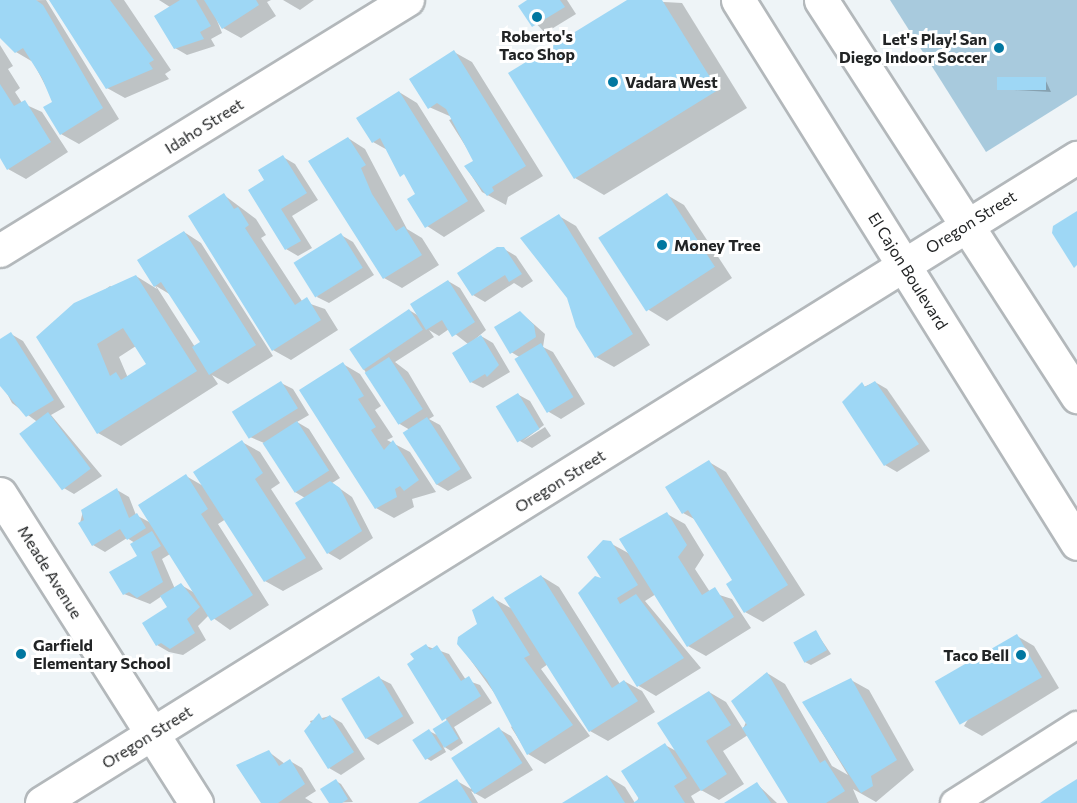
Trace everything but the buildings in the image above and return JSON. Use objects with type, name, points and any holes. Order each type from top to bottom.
[{"type":"main road","name":"El Cajon Boulevard","points":[[738,0],[904,264],[1064,507],[1077,543]]},
{"type":"main road","points":[[820,2],[969,224],[1077,396]]},
{"type":"main road","name":"Meade Avenue","points":[[0,494],[196,803]]},
{"type":"street","name":"Idaho Street","points":[[0,252],[408,0]]},
{"type":"street","name":"Oregon Street","points":[[42,803],[1077,158]]},
{"type":"street","points":[[954,803],[1077,725]]},
{"type":"shaded area","name":"Let's Play! San Diego Indoor Soccer","points":[[890,0],[1077,0],[1077,95],[986,152]]},
{"type":"place","name":"Roberto's Taco Shop","points":[[537,17]]},
{"type":"place","name":"Let's Play! San Diego Indoor Soccer","points":[[999,48]]},
{"type":"place","name":"Vadara West","points":[[613,82]]},
{"type":"place","name":"Money Tree","points":[[662,245]]},
{"type":"place","name":"Garfield Elementary School","points":[[21,654]]},
{"type":"place","name":"Taco Bell","points":[[1021,655]]}]
